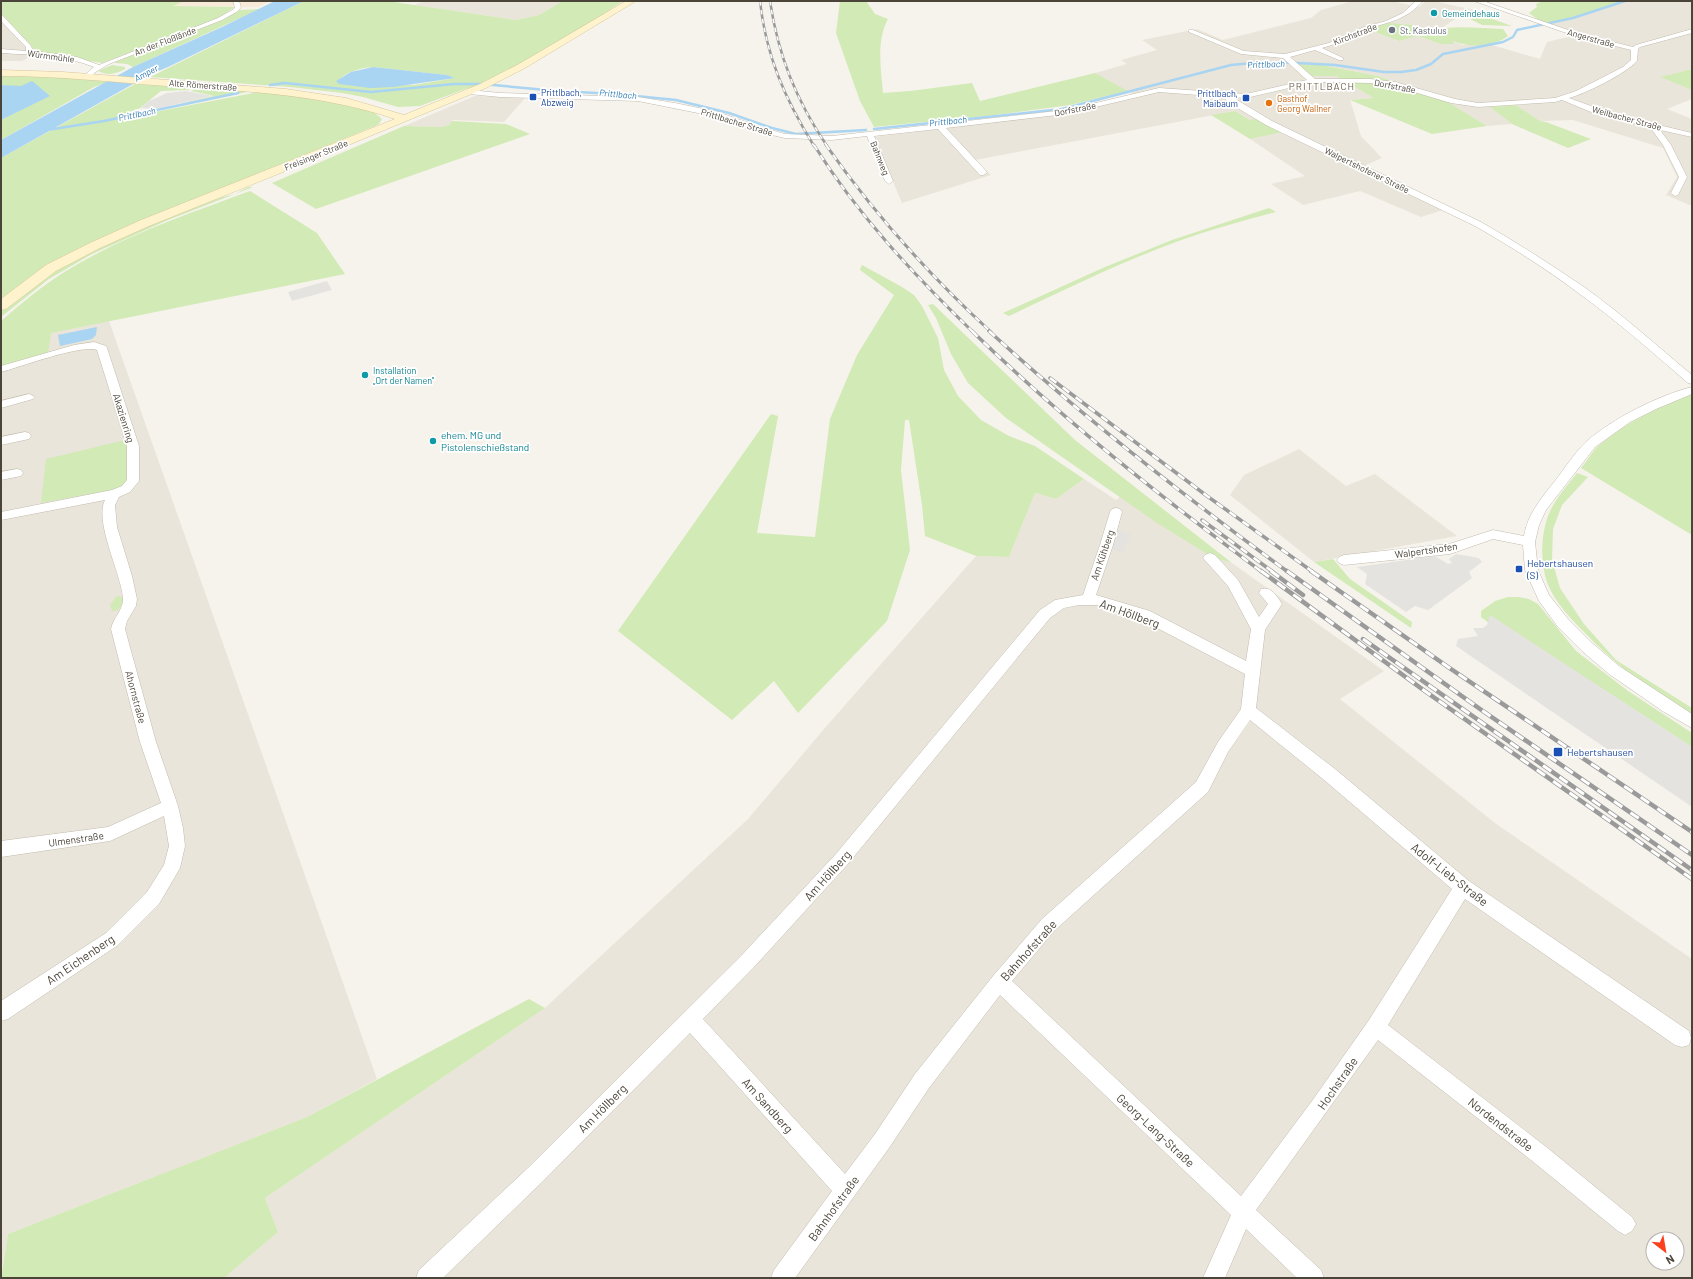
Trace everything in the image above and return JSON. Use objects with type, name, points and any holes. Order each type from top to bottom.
[{"type":"main road","name":"Freisinger Straße","points":[[1,306],[51,268],[96,245],[145,223],[470,92],[529,62],[632,1]]},
{"type":"main road","name":"Alte Römerstraße","points":[[1,73],[108,78],[258,89],[302,95],[366,107],[403,118]]},
{"type":"street","name":"An der Floßlände","points":[[88,77],[91,72],[99,67],[220,19],[236,10],[238,7],[236,1]]},
{"type":"street","name":"Kirchstraße","points":[[1192,31],[1243,54],[1290,61],[1315,48],[1331,44],[1366,28],[1388,22],[1405,14],[1420,1]]},
{"type":"street","name":"Angerstraße","points":[[1477,1],[1540,23],[1619,46],[1635,49]]},
{"type":"street","points":[[1,17],[28,47],[30,52]]},
{"type":"street","points":[[1635,49],[1644,43],[1691,32]]},
{"type":"street","points":[[1315,48],[1341,59]]},
{"type":"street","name":"Dorfstraße","points":[[861,136],[1066,112],[1159,90],[1174,90],[1227,96],[1260,94],[1314,81],[1348,80],[1388,83],[1414,88],[1454,101],[1478,105],[1563,98],[1579,93],[1628,66],[1634,61],[1635,49]]},
{"type":"street","name":"Würmmühle","points":[[1,51],[30,52],[91,63],[99,67]]},
{"type":"street","points":[[1290,61],[1314,81]]},
{"type":"street","name":"Prittlbacher Straße","points":[[470,92],[500,95],[638,99],[715,114],[785,136],[832,138],[861,136]]},
{"type":"street","name":"Walpertshofener Straße","points":[[1227,96],[1232,101],[1269,123],[1478,224],[1509,242],[1604,308],[1692,381]]},
{"type":"street","name":"Weilbacher Straße","points":[[1563,98],[1612,115],[1692,135]]},
{"type":"street","points":[[940,126],[983,173]]},
{"type":"street","points":[[1654,126],[1667,145],[1683,177],[1675,193]]},
{"type":"street","name":"Bahnweg","points":[[870,135],[889,181]]},
{"type":"street","name":"Akazienring","points":[[1,369],[78,347],[94,345],[102,348],[133,446],[133,481],[126,489],[115,494],[1,516]]},
{"type":"street","points":[[1692,390],[1652,406],[1611,429],[1591,444],[1540,511],[1532,526],[1529,542],[1530,563],[1541,593],[1563,624],[1595,654],[1623,677],[1692,722]]},
{"type":"street","points":[[1,405],[29,397]]},
{"type":"street","points":[[1,441],[25,436]]},
{"type":"street","points":[[1,476],[18,473]]},
{"type":"street","name":"Ahornstraße","points":[[115,494],[109,503],[111,526],[131,601],[128,609],[118,621],[118,629],[148,742],[170,806],[178,846],[172,868],[153,898]]},
{"type":"street","name":"Am Kühberg","points":[[1088,599],[1096,570],[1112,531],[1116,512]]},
{"type":"street","name":"Walpertshofen","points":[[1344,560],[1450,549],[1493,534],[1529,542]]},
{"type":"street","points":[[1210,558],[1233,583],[1258,629]]},
{"type":"street","name":"Bahnhofstraße","points":[[782,1278],[882,1141],[922,1081],[999,982],[1048,925],[1202,787],[1223,748],[1248,710],[1258,629],[1275,604],[1266,593]]},
{"type":"street","name":"Am Höllberg","points":[[427,1278],[536,1174],[691,1020],[748,961],[841,860],[1045,614],[1060,604],[1088,599],[1098,600],[1145,616],[1252,671]]},
{"type":"street","name":"Adolf-Lieb-Straße","points":[[1248,710],[1329,774],[1462,887],[1682,1038]]},
{"type":"street","name":"Ulmenstraße","points":[[1,849],[110,834],[170,806]]},
{"type":"street","name":"Hochstraße","points":[[1214,1278],[1243,1211],[1319,1108],[1376,1027],[1462,887]]},
{"type":"street","name":"Am Eichenberg","points":[[1,1012],[112,939],[153,898]]},
{"type":"street","name":"Georg-Lang-Straße","points":[[999,982],[1313,1278]]},
{"type":"street","name":"Am Sandberg","points":[[691,1020],[846,1191]]},
{"type":"street","name":"Nordendstraße","points":[[1376,1027],[1538,1153],[1625,1224]]},
{"type":"shaded area","points":[[184,1],[271,1],[258,7],[172,6]]},
{"type":"shaded area","points":[[425,1],[561,2],[539,15],[516,20],[414,5]]},
{"type":"shaded area","points":[[1353,1],[1391,1],[1419,7],[1426,1],[1433,1],[1474,10],[1442,28],[1431,32],[1462,45],[1492,45],[1540,59],[1547,42],[1576,35],[1545,25],[1569,20],[1626,1],[1692,1],[1692,69],[1661,77],[1692,90],[1692,99],[1667,109],[1692,119],[1692,206],[1666,195],[1677,177],[1663,148],[1573,120],[1540,121],[1516,105],[1490,107],[1512,124],[1487,126],[1448,102],[1378,76],[1322,65],[1312,76],[1336,76],[1375,98],[1350,100],[1361,136],[1382,158],[1359,168],[1443,210],[1421,217],[1360,191],[1303,205],[1271,184],[1305,176],[1250,139],[1281,132],[1250,120],[1235,111],[975,160],[991,175],[902,203],[874,137],[1064,114],[1136,96],[1095,73],[1127,64],[1121,60],[1157,50],[1142,40],[1197,29],[1223,40],[1311,18],[1321,10]],"holes":[[[1367,29],[1419,29],[1416,30],[1423,33],[1428,31],[1452,41],[1454,44],[1440,44],[1418,36],[1399,41]]]},
{"type":"shaded area","points":[[1,13],[38,53],[22,61],[1,61]]},
{"type":"shaded area","points":[[186,91],[212,96],[155,109],[141,108],[149,101],[167,93]]},
{"type":"shaded area","points":[[475,96],[526,97],[504,122],[453,120],[449,125],[441,127],[404,126]]},
{"type":"shaded area","points":[[327,281],[332,290],[292,301],[288,292]]},
{"type":"shaded area","points":[[109,321],[377,1079],[307,1117],[8,1234],[1,1274],[1,343]]},
{"type":"shaded area","points":[[1299,449],[1346,486],[1375,474],[1457,536],[1314,562],[1230,495],[1244,475]]},
{"type":"shaded area","points":[[1084,479],[1116,500],[1120,497],[1212,557],[1232,563],[1384,671],[1340,699],[1495,823],[1692,959],[1692,1278],[224,1278],[278,1232],[265,1198],[545,1008],[748,819],[824,729],[976,556],[1009,557],[1035,493],[1056,499]]},
{"type":"shaded area","points":[[1119,530],[1131,534],[1123,553],[1111,549]]},
{"type":"shaded area","points":[[1456,554],[1479,558],[1482,562],[1469,572],[1472,578],[1428,610],[1415,606],[1406,612],[1365,584],[1367,574],[1357,567],[1435,556],[1448,564],[1452,563],[1449,559]]},
{"type":"shaded area","points":[[1490,615],[1692,747],[1692,807],[1456,646],[1458,639],[1478,636],[1473,628],[1483,628],[1487,625]]},
{"type":"green space","points":[[1,1],[184,1],[173,6],[235,7],[217,19],[194,29],[102,63],[38,53],[1,13]]},
{"type":"green space","points":[[304,1],[387,1],[516,20],[539,15],[561,2],[560,1],[623,1],[560,42],[491,79],[474,87],[420,106],[398,107],[363,97],[342,93],[290,87],[150,77]],"holes":[[[373,67],[447,75],[455,78],[414,85],[337,82],[353,71]]]},
{"type":"green space","points":[[840,1],[866,1],[875,14],[888,19],[882,36],[880,55],[883,93],[972,83],[980,101],[1095,73],[1128,91],[1070,105],[987,116],[874,127],[860,101],[836,33]]},
{"type":"green space","points":[[1543,1],[1626,1],[1569,20],[1545,25],[1529,13],[1537,7],[1536,4]]},
{"type":"green space","points":[[260,9],[133,67],[127,64],[115,63],[223,20],[239,10]]},
{"type":"green space","points":[[1470,16],[1484,16],[1512,26],[1482,25],[1468,18]]},
{"type":"green space","points":[[1389,23],[1412,25],[1420,29],[1417,30],[1424,32],[1459,27],[1503,29],[1508,36],[1496,42],[1481,45],[1466,45],[1453,41],[1454,44],[1440,44],[1418,36],[1399,41],[1367,29]]},
{"type":"green space","points":[[1297,64],[1322,65],[1378,76],[1448,102],[1487,126],[1432,134],[1350,100],[1374,98],[1336,76],[1312,76]]},
{"type":"green space","points":[[112,65],[125,67],[125,69],[112,74],[105,74],[98,71]]},
{"type":"green space","points":[[1692,69],[1692,90],[1660,77]]},
{"type":"green space","points":[[1,75],[67,77],[109,82],[94,87],[1,140],[1,120],[49,96],[21,87],[1,85]]},
{"type":"green space","points":[[135,84],[193,87],[188,90],[161,91],[129,117],[258,92],[347,105],[372,111],[382,119],[379,124],[375,126],[126,228],[1,301],[1,158]]},
{"type":"green space","points":[[197,88],[252,91],[169,108],[214,96],[191,91]]},
{"type":"green space","points":[[1516,105],[1540,121],[1591,139],[1568,148],[1512,124],[1490,107]]},
{"type":"green space","points":[[1235,111],[1250,120],[1256,119],[1282,132],[1250,139],[1211,115]]},
{"type":"green space","points":[[452,121],[506,124],[530,134],[316,209],[272,183],[404,126],[441,127],[449,125]]},
{"type":"green space","points":[[248,187],[253,187],[235,194]]},
{"type":"green space","points":[[250,191],[317,233],[345,274],[51,333],[48,354],[1,367],[1,321],[49,282],[88,258],[133,236]]},
{"type":"green space","points":[[235,194],[168,220],[92,254],[49,279],[1,317],[1,310],[40,280],[96,248],[210,200]]},
{"type":"green space","points":[[1269,208],[1276,212],[1238,222],[1176,242],[1113,268],[1009,316],[1003,313],[1105,267],[1172,240]]},
{"type":"green space","points":[[862,265],[914,295],[922,306],[938,338],[944,370],[958,396],[981,420],[1009,436],[1035,446],[1084,479],[1056,499],[1035,493],[1009,557],[976,556],[925,536],[922,505],[909,420],[905,420],[901,470],[910,550],[887,621],[798,713],[774,681],[732,720],[618,631],[771,414],[778,416],[757,533],[815,537],[830,419],[857,355],[894,295],[860,270]]},
{"type":"green space","points":[[933,304],[1075,440],[1232,563],[1212,557],[1157,523],[1006,418],[968,383],[951,354],[936,318],[928,305]]},
{"type":"green space","points":[[1692,394],[1692,535],[1581,468],[1598,446],[1619,430],[1667,404]]},
{"type":"green space","points":[[125,440],[127,449],[127,481],[124,485],[116,489],[41,503],[46,459]]},
{"type":"green space","points":[[1577,473],[1588,477],[1562,505],[1553,529],[1552,560],[1560,588],[1584,624],[1616,660],[1692,708],[1692,717],[1650,689],[1599,647],[1569,617],[1550,590],[1542,557],[1546,523],[1554,504]]},
{"type":"green space","points":[[1333,559],[1350,579],[1412,622],[1411,628],[1314,562]]},
{"type":"green space","points":[[118,596],[124,599],[119,609],[112,611],[110,605]]},
{"type":"green space","points":[[1508,597],[1529,599],[1538,604],[1576,651],[1628,691],[1692,733],[1692,747],[1490,616],[1489,623],[1481,617],[1481,611],[1495,601]]},
{"type":"green space","points":[[529,999],[545,1008],[265,1198],[278,1232],[224,1278],[1,1278],[8,1234],[307,1117]]},
{"type":"water","name":"Amper","points":[[275,1],[304,1],[149,75],[1,158],[1,140],[133,67],[222,27]]},
{"type":"water","points":[[373,67],[447,75],[455,78],[393,87],[370,88],[339,84],[336,81],[351,72]]},
{"type":"water","points":[[32,81],[50,96],[1,120],[1,85],[21,86]]},
{"type":"water","points":[[97,327],[96,335],[92,339],[60,346],[58,335]]},
{"type":"waterway","name":"Prittlbach","points":[[874,129],[1062,109],[1231,65],[1264,62],[1335,65],[1384,72],[1416,70],[1431,64],[1443,54],[1503,42],[1513,37],[1517,30],[1573,18],[1625,1]]},
{"type":"waterway","name":"Prittlbach","points":[[270,85],[285,83],[371,92],[454,84],[482,84],[557,91],[616,94],[676,100],[729,113],[772,128],[796,134],[866,130]]},
{"type":"waterway","name":"Prittlbach","points":[[47,130],[104,121],[238,93]]},
{"type":"railway","points":[[760,1],[767,40],[778,76],[794,111],[814,146]]},
{"type":"railway","points":[[770,1],[773,21],[783,58],[797,94],[827,146]]},
{"type":"railway","points":[[814,145],[849,195],[888,243],[908,266],[972,331]]},
{"type":"railway","points":[[826,145],[863,195],[903,243],[946,289],[991,332]]},
{"type":"railway","points":[[972,331],[1006,364],[1113,456],[1262,572]]},
{"type":"railway","points":[[989,331],[1025,364],[1098,426],[1211,515],[1288,572]]},
{"type":"railway","points":[[1050,378],[1207,496],[1313,572]]},
{"type":"railway","points":[[1202,520],[1273,572]]},
{"type":"railway","points":[[1261,571],[1422,689],[1692,879]]},
{"type":"railway","points":[[1271,571],[1303,595]]},
{"type":"railway","points":[[1287,571],[1480,709],[1692,855]]},
{"type":"railway","points":[[1311,571],[1448,667],[1692,832]]},
{"type":"railway","points":[[1363,639],[1692,870]]},
{"type":"place","name":"Gemeindehaus","points":[[1434,13]]},
{"type":"place","name":"St. Kastulus","points":[[1392,30]]},
{"type":"place","name":"Prittlbach, Abzweig","points":[[533,97]]},
{"type":"place","name":"Prittlbach, Maibaum","points":[[1246,98]]},
{"type":"place","name":"Gasthof Georg Wallner","points":[[1269,103]]},
{"type":"place","name":"Installation „Ort der Namen''","points":[[365,375]]},
{"type":"place","name":"ehem. MG und Pistolenschießstand","points":[[433,441]]},
{"type":"place","name":"Hebertshausen (S)","points":[[1519,569]]},
{"type":"place","name":"Hebertshausen","points":[[1558,752]]},
{"type":"district","name":"PRITTLBACH","points":[[1322,86]]}]
